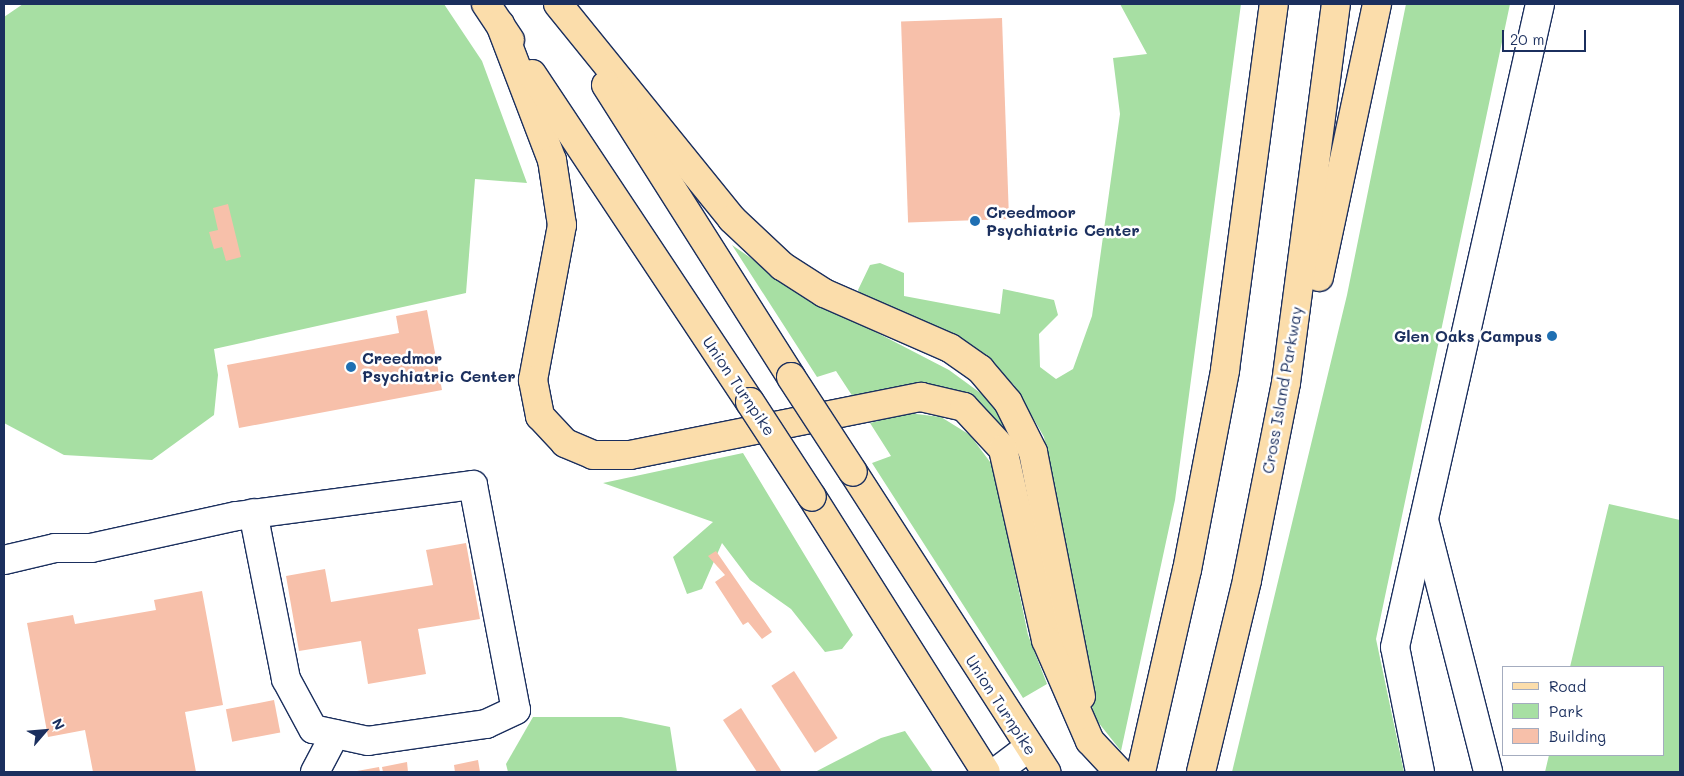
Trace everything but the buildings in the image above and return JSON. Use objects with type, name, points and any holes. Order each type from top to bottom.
[{"type":"main road","name":"Union Turnpike","points":[[556,4],[791,377],[1028,748],[1046,772]]},
{"type":"main road","points":[[556,4],[732,219],[782,266],[824,293],[950,348],[980,369],[1008,402],[1033,452],[1105,757]]},
{"type":"main road","points":[[1141,772],[1187,570],[1225,370],[1274,4]]},
{"type":"main road","name":"Cross Island Parkway","points":[[1201,772],[1247,580],[1286,383],[1336,4]]},
{"type":"main road","points":[[1247,580],[1305,344],[1376,4]]},
{"type":"main road","points":[[1351,122],[1383,4]]},
{"type":"main road","name":"Union Turnpike","points":[[493,14],[812,497],[986,772]]},
{"type":"main road","points":[[493,14],[552,160],[562,225],[533,380],[540,416],[565,443],[593,455],[630,455],[921,397],[964,407],[1003,449],[1046,640],[1105,757]]},
{"type":"street","points":[[1420,772],[1395,647],[1422,514],[1540,4]]},
{"type":"street","points":[[4,560],[55,548],[91,548],[253,513],[473,485],[516,710],[486,724],[368,741],[313,730],[286,679],[253,513]]},
{"type":"street","points":[[1422,514],[1488,772]]},
{"type":"street","points":[[315,772],[335,734]]},
{"type":"street","points":[[996,772],[1028,748]]},
{"type":"green space","points":[[23,4],[444,4],[482,61],[527,183],[475,179],[466,293],[214,349],[218,375],[214,415],[152,460],[64,455],[4,423],[4,17]]},
{"type":"green space","points":[[1120,4],[1241,4],[1175,500],[1121,751],[1094,717],[1044,437],[1014,385],[961,342],[862,299],[858,290],[870,265],[880,263],[904,273],[904,296],[1000,314],[1003,289],[1054,300],[1058,315],[1039,334],[1040,367],[1056,379],[1073,369],[1092,316],[1120,114],[1113,58],[1147,54]]},
{"type":"green space","points":[[1406,4],[1510,4],[1376,639],[1404,772],[1232,772],[1347,295]]},
{"type":"green space","points":[[732,245],[806,296],[949,370],[990,400],[1008,429],[1003,433],[994,421],[853,397],[836,371],[817,377]]},
{"type":"green space","points":[[908,413],[941,417],[970,435],[993,466],[1028,635],[1047,684],[1023,698],[872,463],[891,456],[870,423]]},
{"type":"green space","points":[[743,453],[853,635],[842,649],[825,652],[791,609],[750,580],[722,543],[702,589],[687,594],[673,557],[713,522],[603,483]]},
{"type":"green space","points":[[1609,504],[1680,520],[1680,772],[1545,772],[1549,756],[1664,756],[1664,666],[1570,666]]},
{"type":"green space","points":[[533,717],[621,717],[670,727],[677,772],[508,772],[506,764]]},
{"type":"green space","points":[[905,731],[933,772],[815,772],[881,738]]},
{"type":"place","name":"Creedmoor Psychiatric Center","points":[[975,221]]},
{"type":"place","name":"Glen Oaks Campus","points":[[1552,336]]},
{"type":"place","name":"Creedmor Psychiatric Center","points":[[351,367]]}]
